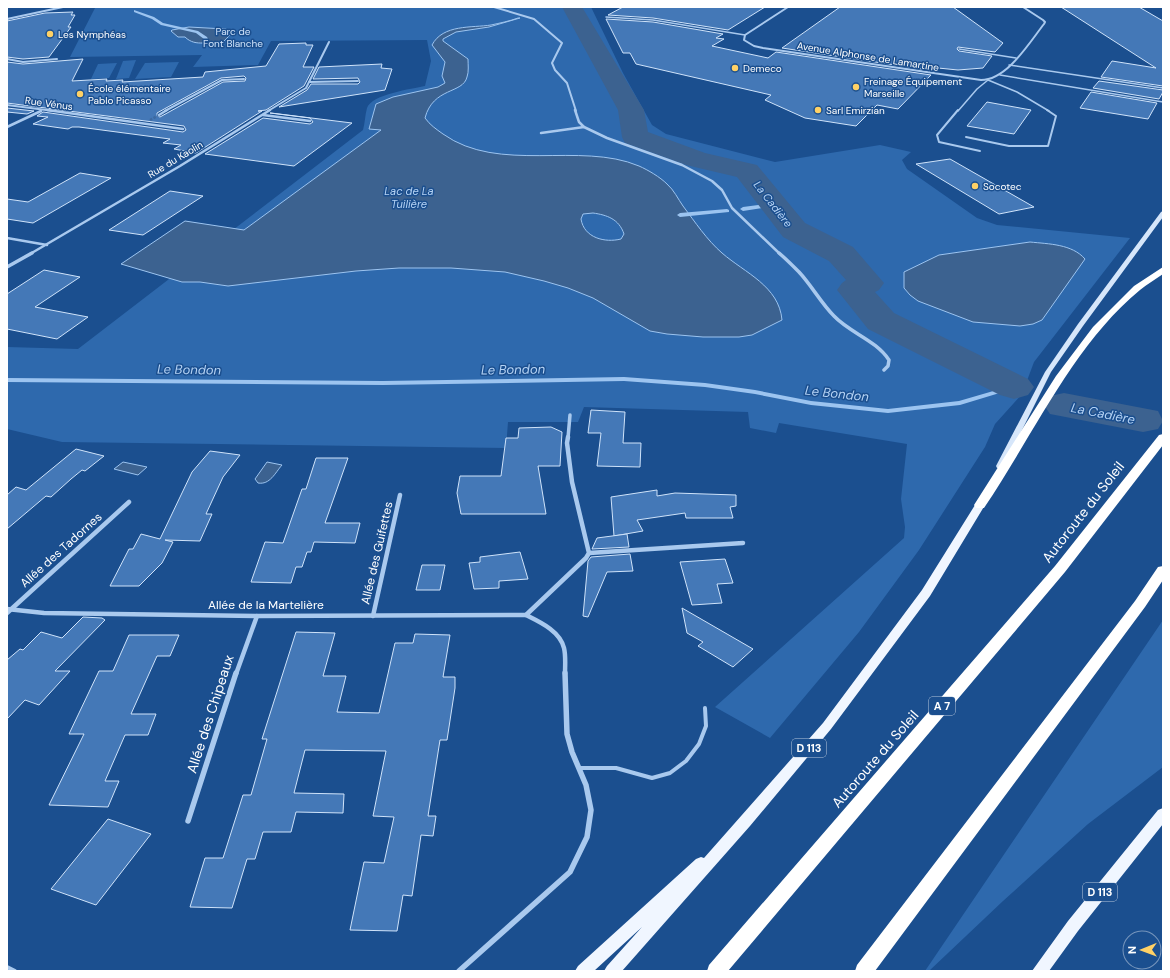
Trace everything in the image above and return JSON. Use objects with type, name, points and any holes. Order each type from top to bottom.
[{"type":"highway","points":[[980,505],[1035,407],[1049,395],[1096,330],[1112,312],[1138,288],[1163,270]]},
{"type":"highway","name":"Autoroute du Soleil","points":[[716,971],[1060,569],[1163,437]]},
{"type":"highway","points":[[864,971],[1136,610],[1163,570]]},
{"type":"main road","points":[[1035,407],[1038,392],[1048,372],[1080,325],[1163,213]]},
{"type":"main road","name":"D 113","points":[[612,971],[745,822],[827,726],[916,606],[980,505]]},
{"type":"main road","name":"D 113","points":[[1040,971],[1073,926],[1163,814]]},
{"type":"main road","points":[[583,971],[745,822]]},
{"type":"street","points":[[7,19],[63,7]]},
{"type":"street","points":[[494,7],[534,19],[562,43],[552,63],[554,70],[567,83],[579,122],[584,127],[607,138],[682,165],[712,181],[722,190],[732,208],[799,272],[834,316],[851,331],[874,345],[885,354],[889,360],[888,366],[884,370]]},
{"type":"street","points":[[745,35],[788,7]]},
{"type":"street","name":"Avenue Alphonse de Lamartine","points":[[745,35],[744,40],[748,43],[763,48],[967,79],[988,80],[1000,75],[1045,22],[1023,7]]},
{"type":"street","name":"Rue du Kaolin","points":[[7,267],[47,245],[306,88],[329,42]]},
{"type":"street","points":[[7,59],[23,62],[57,60]]},
{"type":"street","points":[[159,115],[222,80],[244,79]]},
{"type":"street","points":[[309,82],[358,82]]},
{"type":"street","name":"Rue Vénus","points":[[7,105],[183,129]]},
{"type":"street","points":[[7,127],[41,110]]},
{"type":"street","points":[[262,115],[310,121]]},
{"type":"street","points":[[144,124],[150,120]]},
{"type":"street","points":[[541,133],[584,127]]},
{"type":"street","points":[[7,238],[47,245]]},
{"type":"street","points":[[459,971],[570,872],[588,837],[591,810],[586,785],[572,752],[568,734],[564,648],[558,636],[546,624],[526,615],[586,558],[589,553],[572,482],[567,444],[570,415]]},
{"type":"street","name":"Allée des Guifettes","points":[[373,616],[400,495]]},
{"type":"street","name":"Allée des Tadornes","points":[[8,610],[129,502]]},
{"type":"street","points":[[589,553],[743,543]]},
{"type":"street","name":"Allée de la Martelière","points":[[8,610],[44,613],[257,616],[526,615]]},
{"type":"street","name":"Allée des Chipeaux","points":[[188,821],[228,696],[257,616]]},
{"type":"lane","points":[[606,16],[625,19],[653,20],[745,35]]},
{"type":"lane","points":[[959,49],[1016,58]]},
{"type":"lane","points":[[1009,65],[1163,88]]},
{"type":"lane","points":[[1000,75],[1163,102]]},
{"type":"lane","points":[[966,137],[1009,146],[1048,146],[1056,116],[1016,92],[988,80],[977,89],[937,135],[939,142],[980,151]]},
{"type":"lane","points":[[580,768],[592,766],[612,767],[628,770],[651,778],[664,776],[676,770],[690,756],[700,741],[706,726],[705,708]]},
{"type":"lane","points":[[7,967],[15,971]]},
{"type":"green space","name":"Parc de Font Blanche","points":[[85,7],[591,7],[623,73],[652,125],[666,134],[775,162],[880,145],[911,152],[902,160],[907,169],[977,218],[997,225],[1130,238],[1034,362],[1022,394],[995,424],[985,447],[919,550],[859,632],[770,738],[715,707],[904,538],[905,527],[901,499],[907,444],[779,423],[776,433],[750,428],[748,412],[584,407],[578,422],[508,422],[506,448],[62,442],[7,429],[7,347],[78,349],[363,130],[367,108],[370,103],[376,99],[393,93],[425,86],[431,61],[427,40],[271,41],[258,65],[193,67],[202,55],[70,57],[95,8]]},
{"type":"green space","points":[[136,60],[129,78],[116,79],[123,61]]},
{"type":"green space","points":[[179,62],[171,77],[135,79],[145,63]]},
{"type":"green space","points":[[117,63],[109,78],[91,79],[98,64]]},
{"type":"green space","points":[[1163,620],[1163,767],[1088,824],[929,971],[925,971]]},
{"type":"water","name":"Lac de La Tuilière","points":[[520,18],[489,27],[456,32],[443,39],[443,41],[468,59],[468,75],[460,86],[434,101],[425,118],[433,127],[443,134],[465,146],[489,152],[514,155],[591,156],[616,159],[639,166],[650,172],[669,186],[706,237],[722,253],[760,281],[768,289],[780,308],[782,320],[752,335],[739,337],[703,337],[667,334],[650,331],[593,298],[568,288],[505,272],[451,268],[399,268],[356,271],[228,286],[200,282],[182,282],[121,264],[185,221],[244,230],[381,130],[369,129],[376,104],[393,97],[438,87],[445,83],[442,76],[445,62],[432,45],[443,33],[458,28],[491,25]],"holes":[[[583,214],[598,214],[616,221],[624,234],[621,239],[608,240],[596,238],[586,231],[581,219]]]},
{"type":"water","points":[[189,27],[225,29],[230,31],[229,33],[231,34],[222,43],[198,43],[185,37],[178,37],[171,31]]},
{"type":"water","points":[[1030,242],[1052,244],[1074,250],[1085,259],[1042,320],[1033,324],[1020,326],[973,322],[918,301],[904,288],[904,272],[939,255]]},
{"type":"water","points":[[123,462],[147,467],[138,475],[114,469]]},
{"type":"water","points":[[267,462],[282,465],[269,480],[258,483],[255,479]]},
{"type":"building","points":[[623,7],[765,7],[728,30],[653,18],[608,15]]},
{"type":"building","points":[[840,7],[953,7],[1003,43],[995,52],[958,47],[957,49],[959,51],[992,56],[983,68],[958,70],[938,68],[935,71],[782,48]]},
{"type":"building","points":[[1061,7],[1139,7],[1163,21],[1163,86],[1101,77],[1112,61],[1156,68]]},
{"type":"building","points":[[73,12],[71,15],[75,15],[68,27],[71,27],[49,57],[23,59],[7,57],[7,21],[45,13]]},
{"type":"building","points":[[606,19],[653,22],[723,34],[716,38],[724,39],[712,46],[768,58],[776,52],[931,75],[898,109],[877,105],[872,110],[862,109],[869,113],[856,126],[805,118],[765,100],[771,95],[636,64],[630,53],[623,53]]},
{"type":"building","points":[[306,43],[306,45],[313,45],[303,67],[314,67],[304,86],[266,110],[258,111],[262,111],[196,153],[174,149],[181,145],[163,143],[170,139],[79,127],[72,127],[68,129],[33,124],[48,117],[37,116],[43,112],[183,132],[186,130],[184,126],[7,103],[7,62],[23,64],[83,59],[72,81],[107,79],[106,81],[123,80],[122,82],[203,77],[205,72],[266,66],[279,44]],"holes":[[[244,76],[246,78],[245,81],[223,82],[160,117],[157,116],[157,113],[221,78]]]},
{"type":"building","points":[[382,64],[381,68],[392,69],[385,90],[279,107],[307,90],[311,84],[358,84],[360,82],[358,78],[313,79],[319,67]]},
{"type":"building","points":[[1099,81],[1163,90],[1163,92],[1159,99],[1093,88]]},
{"type":"building","points":[[1091,92],[1157,103],[1148,119],[1080,108]]},
{"type":"building","points":[[987,102],[1031,110],[1014,134],[967,126]]},
{"type":"building","points":[[7,108],[34,111],[27,114],[7,112]]},
{"type":"building","points":[[270,113],[352,123],[294,166],[205,154],[263,118],[310,124],[313,122],[310,118]]},
{"type":"building","name":"Socotec","points":[[950,159],[1034,207],[999,214],[916,164]]},
{"type":"building","points":[[80,173],[111,178],[33,223],[7,219],[7,199],[28,202]]},
{"type":"building","points":[[170,191],[203,196],[143,235],[109,230]]},
{"type":"building","points":[[44,270],[80,277],[35,307],[88,317],[57,339],[7,329],[7,294]]},
{"type":"building","points":[[591,410],[625,412],[623,443],[641,443],[640,467],[597,466],[601,433],[588,433]]},
{"type":"building","points":[[551,427],[562,432],[560,466],[538,466],[546,514],[461,514],[457,493],[460,476],[501,476],[506,438],[518,438],[519,428]]},
{"type":"building","points":[[76,449],[104,456],[85,471],[82,470],[51,497],[46,496],[7,529],[7,495],[16,487],[26,490]]},
{"type":"building","points":[[210,451],[240,455],[223,477],[206,514],[212,514],[200,541],[165,540],[173,542],[162,563],[139,586],[110,586],[129,549],[133,549],[141,534],[160,539],[192,472]]},
{"type":"building","points":[[316,458],[348,458],[325,523],[360,523],[355,543],[314,542],[311,552],[307,552],[302,567],[296,567],[291,583],[251,582],[265,542],[283,543],[302,489],[306,489]]},
{"type":"building","points":[[657,490],[657,496],[675,493],[736,495],[736,506],[730,507],[733,518],[686,518],[685,513],[637,520],[643,531],[614,536],[611,497]]},
{"type":"building","points":[[627,534],[629,547],[592,549],[597,538]]},
{"type":"building","points":[[520,552],[528,579],[499,581],[499,588],[474,589],[469,563],[480,562],[480,557]]},
{"type":"building","points":[[630,554],[633,571],[607,572],[588,617],[583,616],[588,561],[591,557]]},
{"type":"building","points":[[725,559],[733,583],[717,584],[722,603],[692,605],[680,562]]},
{"type":"building","points":[[422,565],[445,565],[440,590],[416,590]]},
{"type":"building","points":[[682,608],[753,649],[733,667],[698,646],[703,642],[687,633]]},
{"type":"building","points":[[83,617],[102,618],[105,620],[55,671],[70,671],[39,705],[25,700],[7,719],[7,660],[20,649],[23,650],[41,632],[62,638]]},
{"type":"building","points":[[296,632],[335,633],[323,676],[346,676],[337,712],[379,713],[395,643],[413,643],[415,634],[450,635],[443,677],[455,677],[455,688],[447,740],[440,740],[428,816],[436,816],[433,836],[421,835],[412,896],[403,895],[397,931],[350,930],[364,862],[384,863],[394,817],[373,816],[386,751],[305,750],[294,793],[344,794],[343,813],[296,812],[291,832],[263,832],[255,859],[247,859],[232,908],[190,907],[205,858],[223,858],[243,795],[251,795],[267,739],[262,739]]},
{"type":"building","points":[[129,635],[179,635],[170,656],[157,656],[131,714],[156,714],[148,735],[125,735],[105,781],[119,781],[108,807],[49,805],[84,734],[69,734],[99,671],[113,671]]},
{"type":"building","points":[[108,819],[151,834],[96,905],[51,889]]},
{"type":"waterway","name":"La Cadière","points":[[572,7],[631,110],[635,137],[696,159],[747,171],[794,230],[841,254],[867,283],[854,290],[881,321],[1014,387]]},
{"type":"waterway","points":[[135,11],[153,18],[162,24],[197,32],[206,38],[208,43]]},
{"type":"waterway","points":[[743,209],[774,205]]},
{"type":"waterway","points":[[680,215],[727,211]]},
{"type":"waterway","name":"Le Bondon","points":[[7,380],[383,383],[624,379],[705,385],[755,392],[811,403],[888,411],[960,403],[1014,387]]},
{"type":"waterway","name":"La Cadière","points":[[1064,405],[1143,420]]},
{"type":"tunnel","points":[[150,120],[159,115]]},
{"type":"place","name":"Les Nymphéas","points":[[50,34]]},
{"type":"place","name":"Demeco","points":[[735,68]]},
{"type":"place","name":"Freinage Équipement Marseille","points":[[856,87]]},
{"type":"place","name":"École élémentaire Pablo Picasso","points":[[80,94]]},
{"type":"place","name":"Sarl Emirzian","points":[[818,110]]},
{"type":"place","name":"Socotec","points":[[975,186]]}]
